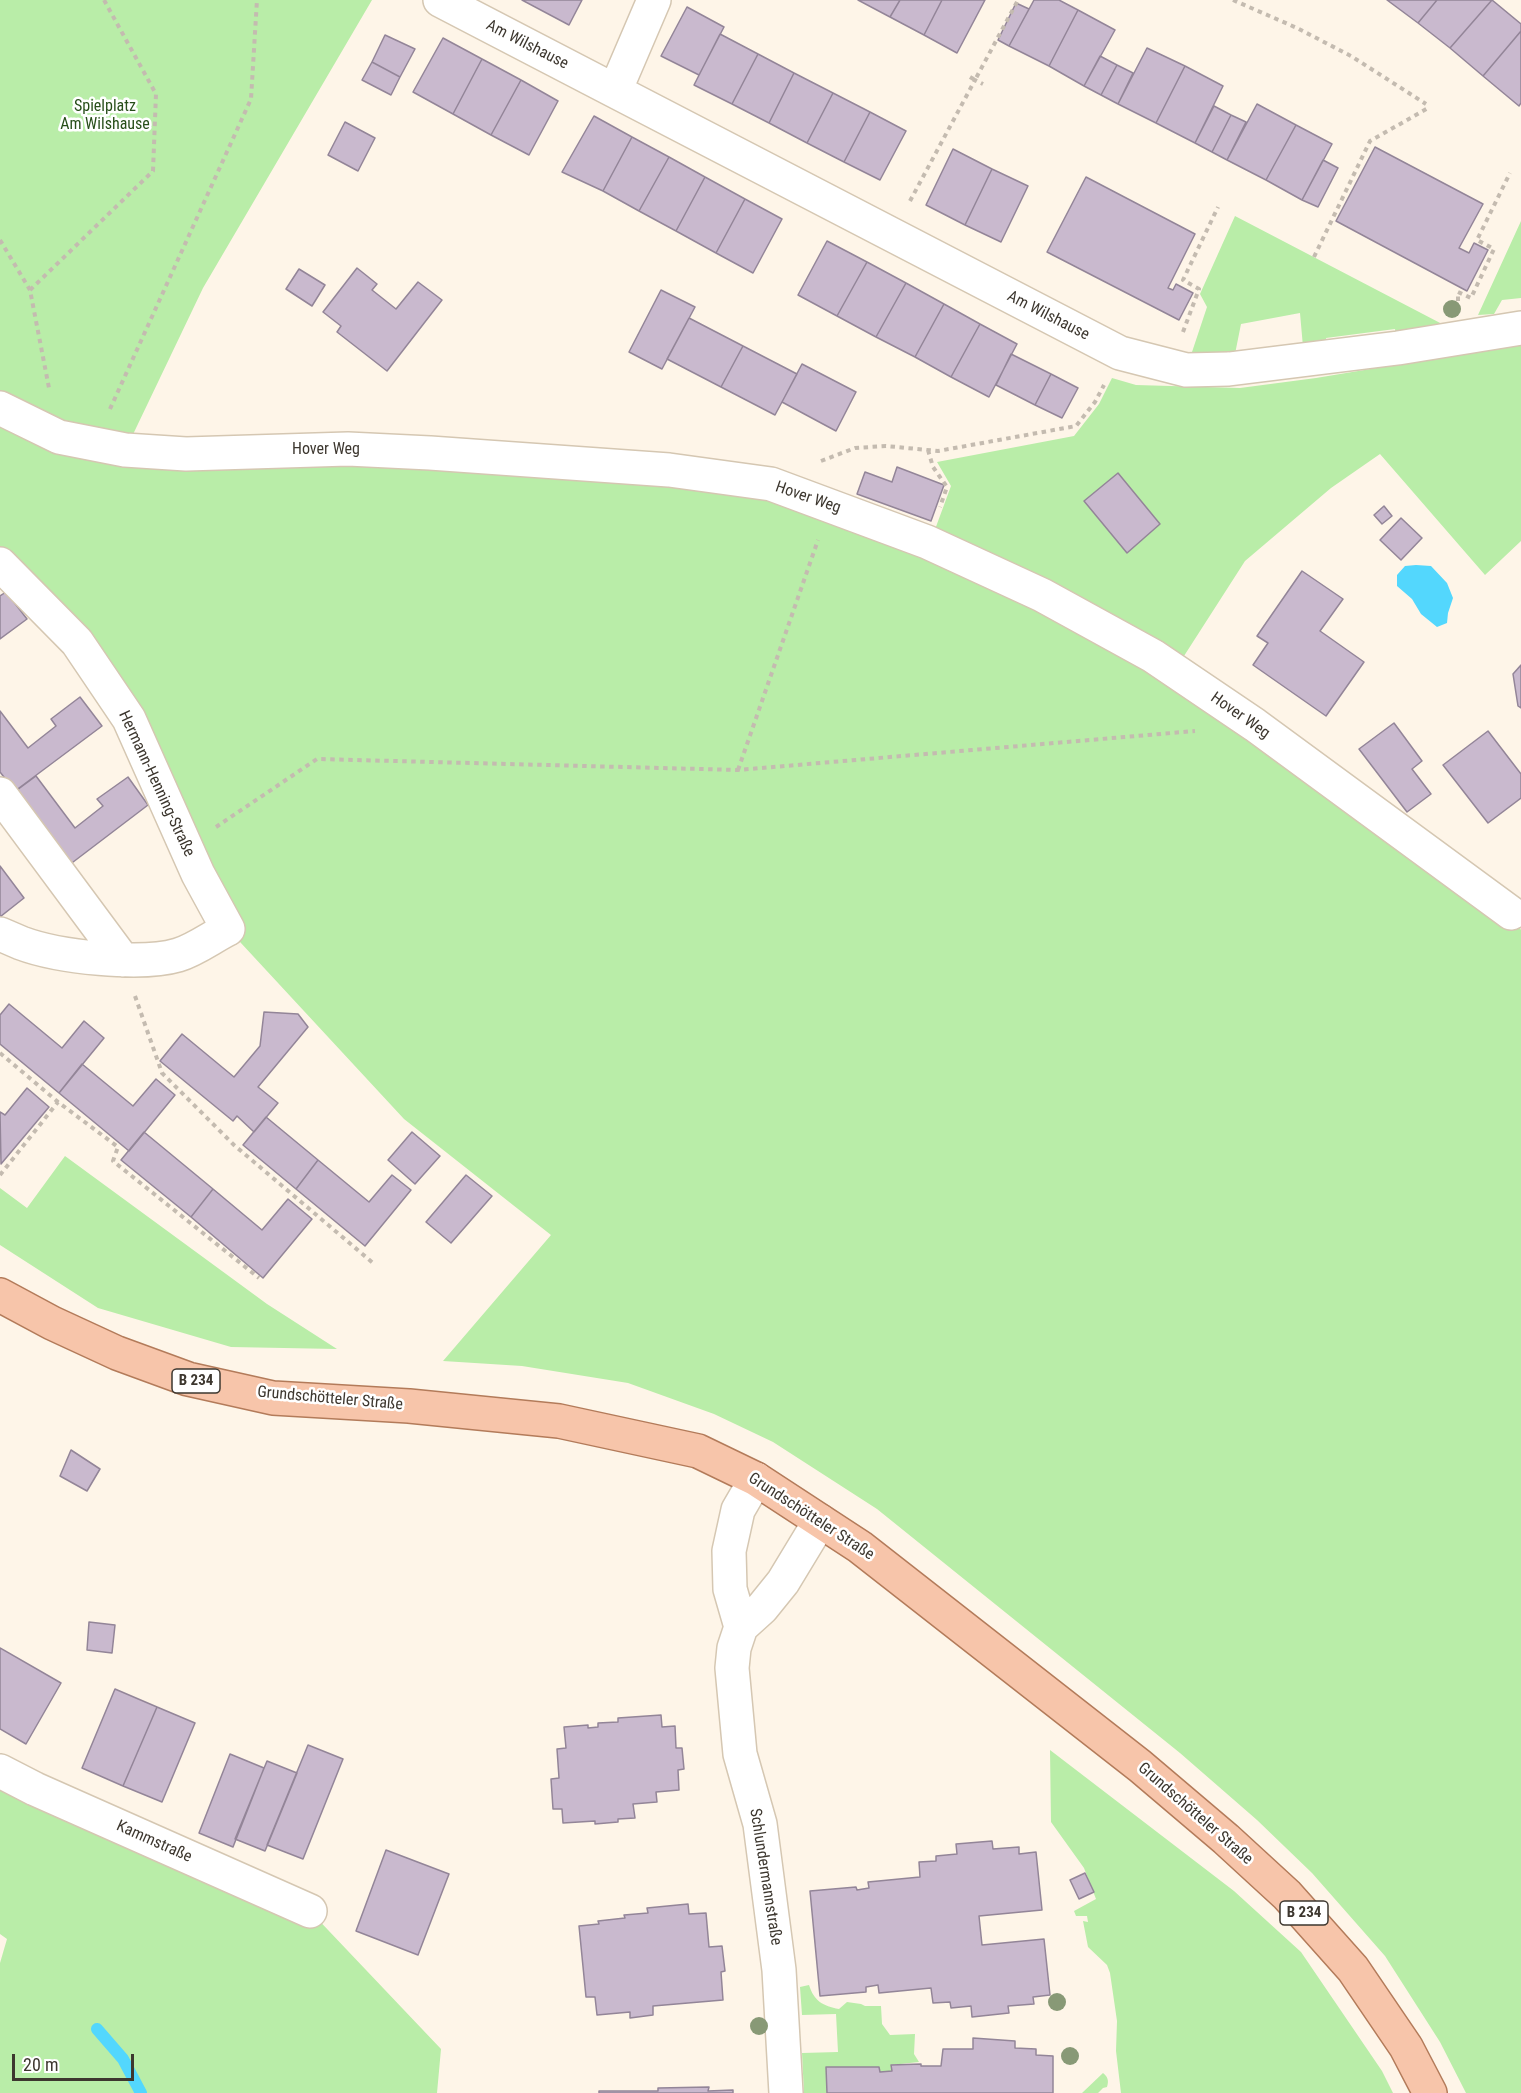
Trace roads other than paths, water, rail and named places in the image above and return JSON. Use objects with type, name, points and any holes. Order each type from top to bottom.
[{"type":"main road","name":"Grundschötteler Straße","points":[[0,1295],[52,1323],[117,1353],[188,1379],[273,1398],[409,1406],[559,1421],[698,1451],[756,1479],[860,1547],[1140,1766],[1226,1839],[1287,1895],[1353,1969],[1406,2047],[1430,2093]]},
{"type":"street","name":"Am Wilshause","points":[[440,0],[1120,353],[1186,370],[1229,369],[1398,348],[1521,328]]},
{"type":"street","points":[[615,91],[654,0]]},
{"type":"street","name":"Hover Weg","points":[[13,414],[59,437],[125,450],[186,454],[348,449],[430,453],[669,470],[771,484],[911,534],[1042,595],[1153,656],[1255,725],[1511,913]]},
{"type":"street","name":"Hermann-Henning-Straße","points":[[0,564],[77,642],[129,719],[186,847],[228,929],[179,955],[148,960],[123,960],[68,954],[22,943],[0,934]]},
{"type":"street","points":[[0,794],[123,960]]},
{"type":"street","points":[[756,1479],[738,1510],[729,1551],[730,1588],[741,1628],[762,1608],[783,1582],[820,1521]]},
{"type":"street","name":"Schlundermannstraße","points":[[741,1628],[734,1648],[732,1668],[740,1754],[760,1824],[779,1970],[786,2093]]},
{"type":"street","name":"Kammstraße","points":[[0,1771],[35,1789],[310,1911]]},
{"type":"water","points":[[1405,566],[1431,566],[1447,583],[1453,598],[1447,623],[1437,627],[1421,614],[1412,599],[1397,586],[1397,575]]},
{"type":"waterway","points":[[97,2029],[123,2059],[141,2093]]},
{"type":"park label","name":"Spielplatz Am Wilshause","points":[[105,116]]}]
